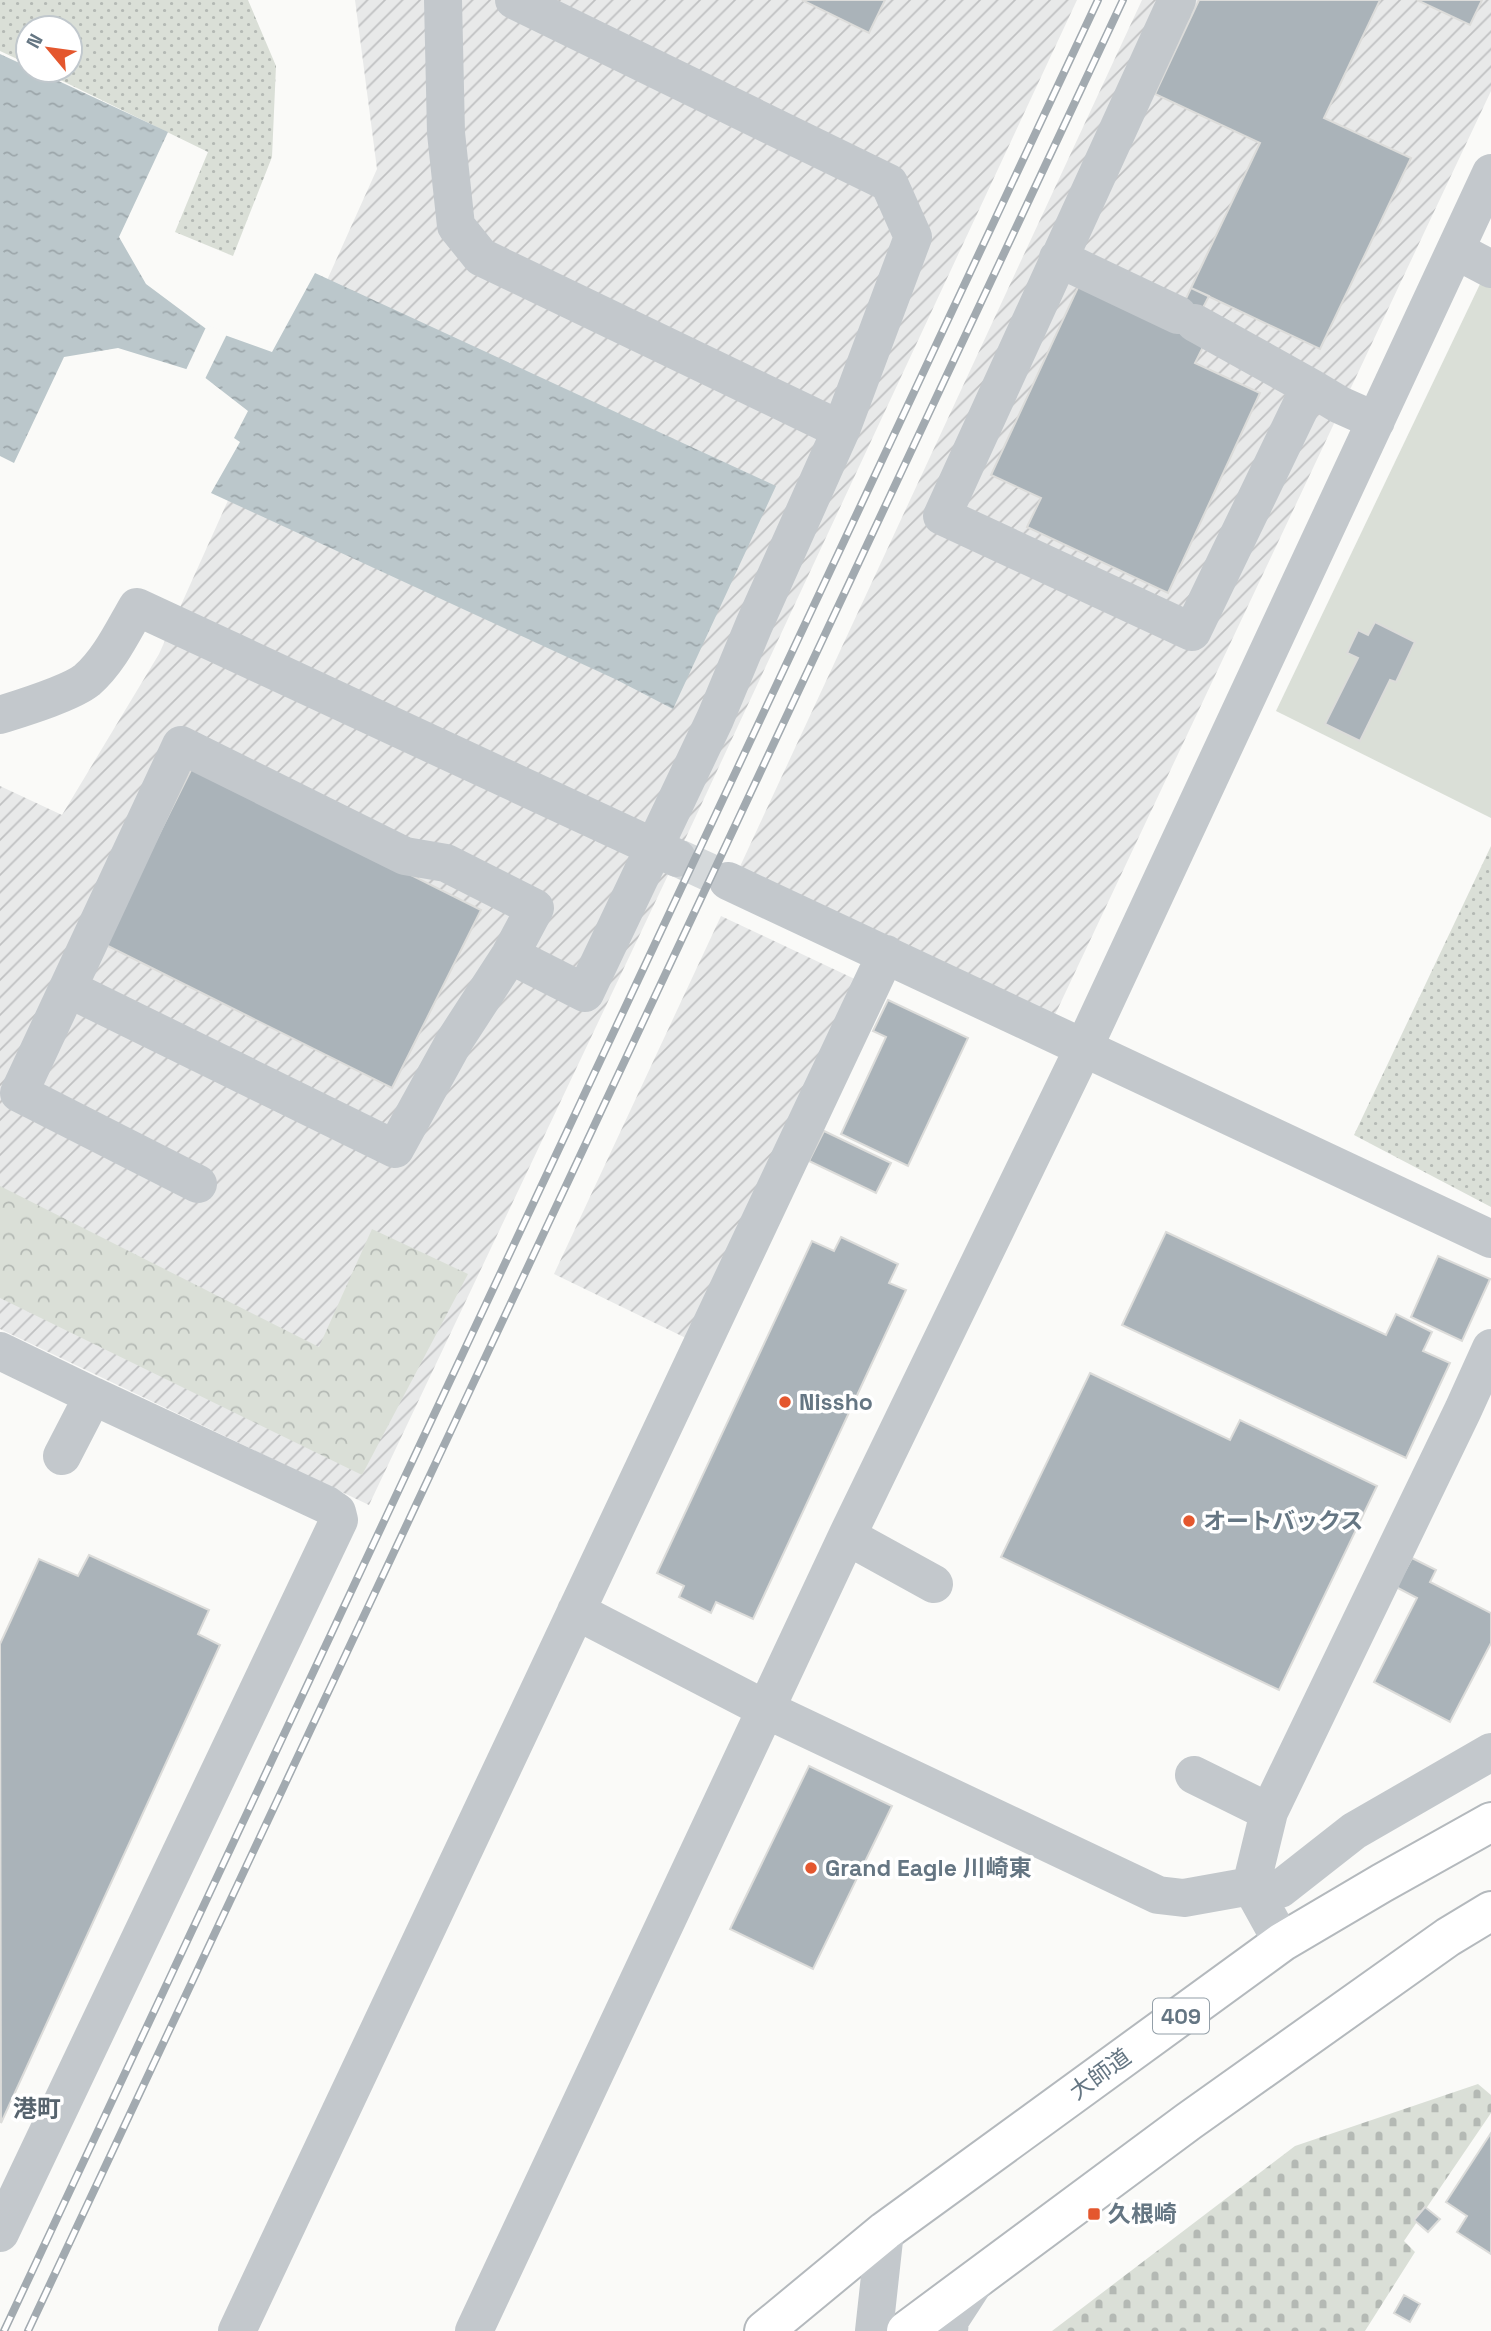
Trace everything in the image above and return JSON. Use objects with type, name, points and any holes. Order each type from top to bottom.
[{"type":"highway","name":"大師道","points":[[764,2331],[885,2231],[1282,1942],[1382,1882],[1491,1822]]},
{"type":"highway","points":[[906,2331],[1189,2121],[1448,1937],[1491,1911]]},
{"type":"street","points":[[443,0],[446,133],[456,226],[481,257],[841,430]]},
{"type":"street","points":[[510,955],[584,993],[666,853],[715,719],[841,430],[913,237],[889,183],[514,0]]},
{"type":"street","points":[[1177,0],[942,516],[1192,632],[1310,387]]},
{"type":"street","points":[[474,2331],[847,1536],[1084,1047],[1491,173]]},
{"type":"street","points":[[1455,250],[1491,269]]},
{"type":"street","points":[[1058,258],[1187,319],[1340,405],[1376,421]]},
{"type":"street","points":[[0,715],[49,698],[86,680],[108,655],[137,607],[666,853]]},
{"type":"street","points":[[69,989],[394,1149],[455,1040],[510,955],[535,908],[446,863],[405,856],[181,745],[19,1093],[198,1184]]},
{"type":"street","points":[[728,881],[1491,1239]]},
{"type":"street","points":[[237,2331],[886,954]]},
{"type":"street","points":[[1282,1942],[1266,1888],[1269,1812],[1477,1417],[1491,1348]]},
{"type":"street","points":[[0,1351],[327,1505],[337,1512],[339,1520],[0,2234]]},
{"type":"street","points":[[62,1456],[93,1396]]},
{"type":"street","points":[[847,1536],[934,1584]]},
{"type":"street","points":[[576,1611],[767,1710],[1158,1895],[1184,1898],[1266,1888],[1354,1831],[1491,1752]]},
{"type":"street","points":[[1194,1775],[1269,1812]]},
{"type":"street","points":[[874,2331],[885,2231]]},
{"type":"street","points":[[948,2331],[950,2320],[976,2280]]},
{"type":"shaded area","points":[[355,0],[1077,0],[688,833],[369,1505],[0,1329],[0,786],[62,815],[159,654],[377,169]]},
{"type":"shaded area","points":[[1142,0],[1491,0],[1491,91],[1052,1021],[737,873]]},
{"type":"shaded area","points":[[721,916],[861,982],[692,1341],[554,1274]]},
{"type":"green space","points":[[0,0],[248,0],[276,66],[272,157],[233,256],[175,232],[208,152],[69,84],[84,84],[84,14],[14,14],[14,58],[0,51]]},
{"type":"green space","points":[[1491,261],[1491,818],[1276,711]]},
{"type":"green space","points":[[1491,846],[1491,1207],[1354,1135]]},
{"type":"green space","points":[[0,1186],[319,1347],[372,1229],[468,1274],[362,1475],[0,1298]]},
{"type":"green space","points":[[1478,2084],[1491,2095],[1491,2113],[1404,2241],[1415,2252],[1365,2331],[1052,2331],[1295,2146]]},
{"type":"water","points":[[0,54],[14,60],[14,84],[65,84],[168,132],[119,237],[146,284],[205,328],[272,352],[315,273],[776,486],[673,709],[617,680],[211,493],[240,442],[234,438],[248,411],[199,373],[118,348],[64,357],[14,463],[0,456]]},
{"type":"pier","points":[[207,325],[228,332],[204,381],[185,372]]},
{"type":"building","points":[[802,0],[885,0],[869,33]]},
{"type":"building","points":[[1199,0],[1380,0],[1324,118],[1411,158],[1320,349],[1191,288],[1260,143],[1155,94]]},
{"type":"building","points":[[1417,0],[1482,0],[1470,25]]},
{"type":"building","points":[[1080,283],[1206,341],[1195,363],[1260,393],[1168,593],[1027,527],[1041,498],[991,475]]},
{"type":"building","points":[[1191,288],[1209,296],[1190,333],[1173,326]]},
{"type":"building","points":[[1375,622],[1415,642],[1396,682],[1390,680],[1360,741],[1325,724],[1358,658],[1347,653],[1358,630],[1368,635]]},
{"type":"building","points":[[193,766],[481,910],[392,1088],[104,944]]},
{"type":"building","points":[[888,1000],[968,1038],[908,1166],[841,1134],[886,1037],[873,1031]]},
{"type":"building","points":[[824,1131],[891,1163],[876,1193],[809,1161]]},
{"type":"building","points":[[1166,1232],[1386,1335],[1396,1314],[1432,1332],[1423,1351],[1450,1363],[1406,1458],[1122,1325]]},
{"type":"building","points":[[841,1237],[898,1264],[889,1283],[906,1290],[753,1619],[716,1602],[711,1613],[679,1597],[684,1586],[657,1573],[812,1241],[834,1251]]},
{"type":"building","points":[[1438,1256],[1490,1279],[1462,1341],[1411,1317]]},
{"type":"building","name":"オートバックス","points":[[1090,1373],[1230,1440],[1240,1420],[1377,1486],[1279,1690],[1001,1557]]},
{"type":"building","points":[[89,1555],[209,1610],[198,1634],[220,1645],[1,2123],[0,1644],[39,1559],[78,1576]]},
{"type":"building","points":[[1412,1558],[1436,1570],[1430,1582],[1491,1613],[1491,1643],[1450,1722],[1374,1682],[1417,1598],[1396,1587]]},
{"type":"building","name":"Grand Eagle 川崎東","points":[[809,1766],[892,1806],[813,1969],[730,1929]]},
{"type":"building","points":[[1491,2133],[1491,2254],[1457,2232],[1467,2216],[1446,2202]]},
{"type":"building","points":[[1425,2207],[1440,2219],[1428,2232],[1414,2220]]},
{"type":"building","points":[[1404,2295],[1420,2304],[1410,2322],[1394,2313]]},
{"type":"tunnel","points":[[678,858],[728,881]]},
{"type":"railway","points":[[4,2331],[1098,0]]},
{"type":"railway","points":[[28,2331],[1123,0]]},
{"type":"place","name":"Nissho","points":[[785,1402]]},
{"type":"place","name":"オートバックス","points":[[1189,1521]]},
{"type":"place","name":"Grand Eagle 川崎東","points":[[811,1868]]},
{"type":"place","name":"久根崎","points":[[1094,2214]]},
{"type":"district","name":"港町","points":[[37,2108]]}]
